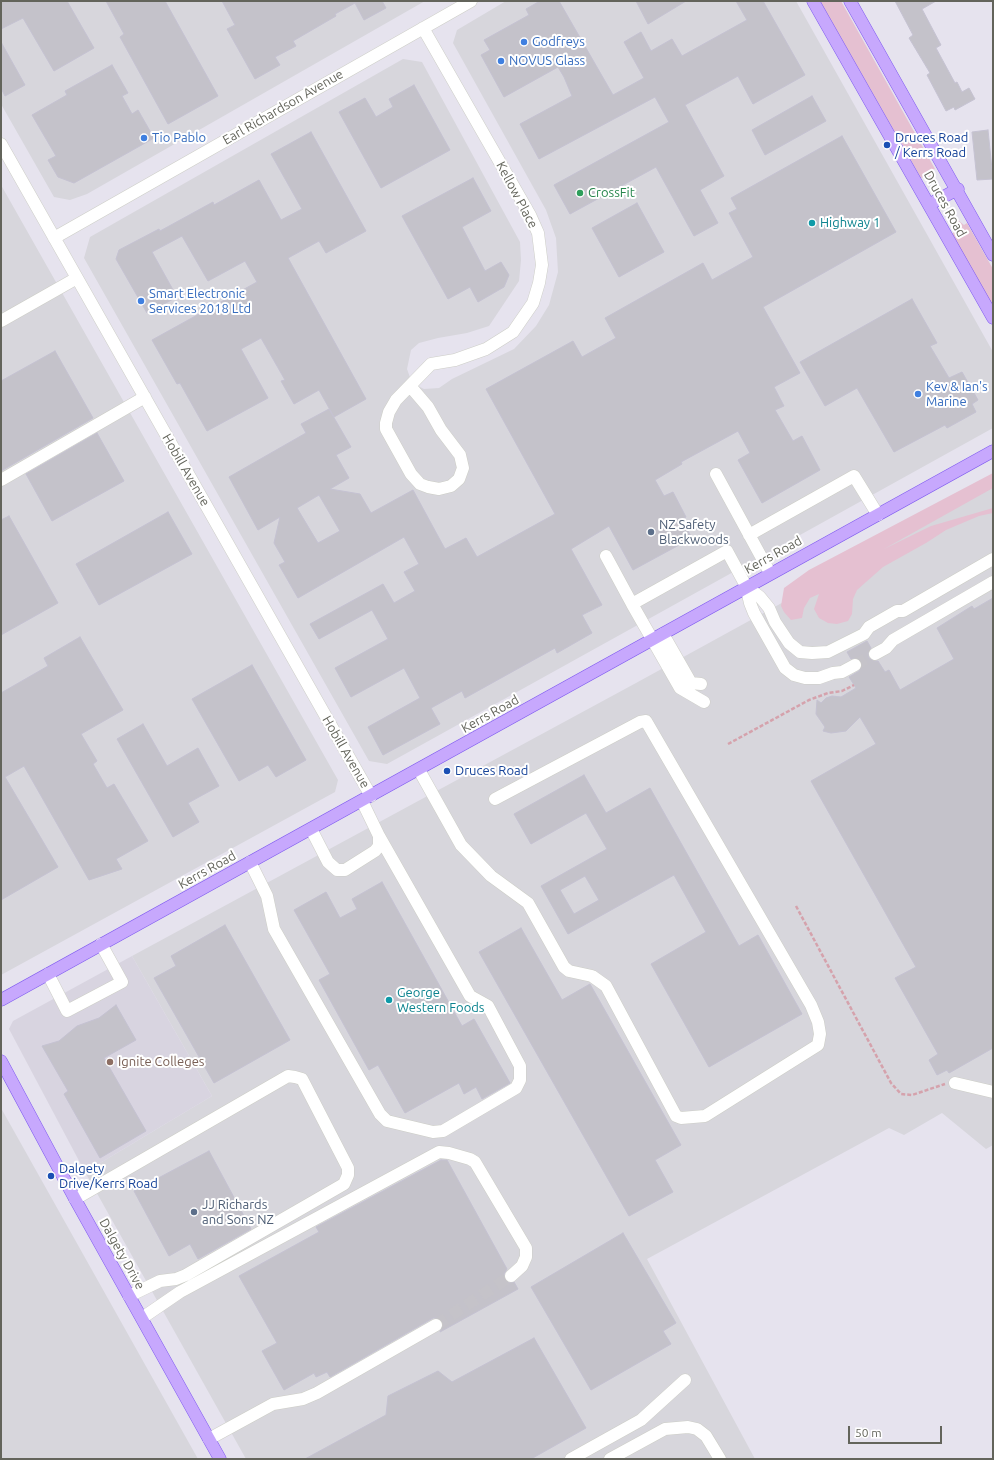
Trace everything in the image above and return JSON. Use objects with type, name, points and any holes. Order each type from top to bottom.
[{"type":"main road","name":"Druces Road","points":[[813,1],[930,204],[993,318]]},
{"type":"main road","name":"Druces Road","points":[[850,1],[958,189],[993,255]]},
{"type":"main road","points":[[930,204],[958,189]]},
{"type":"main road","name":"Kerrs Road","points":[[1,1000],[367,799],[746,586],[993,451]]},
{"type":"main road","name":"Dalgety Drive","points":[[1,1061],[75,1199],[220,1459]]},
{"type":"street","name":"Earl Richardson Avenue","points":[[54,238],[471,1]]},
{"type":"street","name":"Kellow Place","points":[[410,386],[431,364],[455,360],[486,349],[513,332],[533,303],[542,266],[538,233],[530,215],[423,28]]},
{"type":"street","name":"Hobill Avenue","points":[[1,144],[145,398],[367,799],[379,836],[470,996],[488,1006],[520,1066],[520,1080],[516,1088],[443,1131],[433,1132],[386,1120],[380,1114],[274,929],[267,896],[250,862]]},
{"type":"street","points":[[1,321],[77,278]]},
{"type":"street","points":[[410,386],[428,407],[441,430],[460,455],[463,468],[459,479],[451,486],[439,489],[428,488],[420,484],[411,474],[386,429],[386,423],[396,400],[410,386]]},
{"type":"street","points":[[1,480],[145,398]]},
{"type":"street","points":[[716,474],[770,573]]},
{"type":"street","points":[[749,535],[854,476],[878,515]]},
{"type":"street","points":[[632,604],[727,551],[746,586],[754,613],[785,668],[794,675],[805,678],[819,678],[833,673],[842,672],[853,662]]},
{"type":"street","points":[[606,556],[680,688],[704,702]]},
{"type":"street","points":[[746,586],[760,597],[789,643],[800,652],[812,654],[828,652],[864,634],[868,627],[897,611],[903,612],[993,559]]},
{"type":"street","points":[[873,651],[886,648],[893,640],[993,582]]},
{"type":"street","points":[[663,634],[691,683],[701,684]]},
{"type":"street","points":[[419,770],[463,848],[490,876],[528,903],[564,967],[569,971],[592,976],[606,986],[676,1116],[681,1118],[705,1116],[818,1045],[820,1034],[818,1022],[811,1005],[646,721],[640,722],[495,799]]},
{"type":"street","points":[[311,829],[328,862],[337,870],[345,870],[375,851],[378,846],[379,836]]},
{"type":"street","points":[[48,974],[67,1011],[122,982],[101,944]]},
{"type":"street","points":[[75,1199],[288,1076],[302,1079],[348,1168],[348,1175],[344,1184],[186,1275],[176,1279],[160,1281],[129,1296]]},
{"type":"street","points":[[955,1083],[993,1092]]},
{"type":"street","points":[[142,1318],[180,1292],[439,1152],[450,1153],[475,1162],[526,1248],[526,1257],[522,1266],[511,1276]]},
{"type":"street","points":[[209,1439],[273,1404],[303,1399],[317,1393],[436,1325]]},
{"type":"street","points":[[571,1459],[641,1420],[685,1380]]},
{"type":"street","points":[[610,1459],[665,1429],[688,1427],[698,1429],[706,1436],[720,1459]]},
{"type":"path","points":[[728,744],[809,700],[828,692],[842,692],[854,685]]},
{"type":"path","points":[[796,906],[891,1083],[901,1094],[912,1095],[940,1085],[955,1083]]},
{"type":"shaded area","points":[[1,1],[425,1],[87,194],[70,200],[54,197],[1,104]]},
{"type":"shaded area","points":[[506,1],[796,1],[993,352],[993,428],[387,764],[369,761],[84,258],[90,237],[403,59],[422,62],[520,242],[521,260],[519,281],[489,326],[467,333],[419,343],[411,350],[407,369],[412,383],[424,389],[439,388],[452,379],[514,349],[536,326],[549,305],[558,272],[556,238],[546,210],[453,43],[457,30]]},
{"type":"shaded area","points":[[820,1],[841,1],[935,169],[932,170],[933,181],[931,183],[924,177],[921,178]]},
{"type":"shaded area","points":[[1,185],[338,780],[335,792],[1,975]]},
{"type":"shaded area","points":[[953,216],[964,225],[967,223],[993,269],[993,307],[952,234],[954,232],[951,217]]},
{"type":"shaded area","points":[[993,473],[993,488],[884,549],[931,526],[993,508],[993,513],[979,516],[946,530],[883,567],[857,590],[853,599],[852,614],[848,621],[837,624],[828,623],[819,618],[814,609],[819,594],[810,598],[804,608],[802,618],[791,620],[784,612],[781,606],[784,588],[809,570]]},
{"type":"shaded area","points":[[993,487],[993,1145],[986,1149],[942,1113],[904,1135],[889,1128],[647,1259],[755,1459],[246,1459],[85,1172],[212,1096],[132,956],[636,683]]},
{"type":"shaded area","name":"Ignite Colleges","points":[[132,956],[212,1096],[85,1172],[9,1029],[13,1021]]},
{"type":"shaded area","points":[[1,1108],[198,1459],[1,1459]]},
{"type":"building","points":[[1,1],[67,1],[94,48],[54,71],[23,18],[1,29]]},
{"type":"building","points":[[106,1],[165,1],[218,96],[168,124],[120,37],[124,34]]},
{"type":"building","points":[[222,1],[382,1],[386,8],[364,20],[355,3],[293,41],[296,46],[275,57],[280,65],[255,79],[227,29],[235,25]]},
{"type":"building","points":[[540,1],[559,1],[613,95],[644,78],[624,42],[641,32],[651,51],[672,39],[682,56],[747,20],[736,1],[763,1],[805,75],[753,104],[738,76],[685,105],[724,176],[700,190],[718,223],[694,236],[656,167],[570,214],[554,185],[669,122],[655,97],[539,159],[520,124],[572,96],[564,77],[558,67],[504,97],[481,55],[490,50],[484,40],[529,15],[526,9]]},
{"type":"building","points":[[636,1],[686,1],[648,24]]},
{"type":"building","points":[[895,1],[936,1],[922,9],[941,45],[936,48],[955,83],[957,82],[962,92],[969,88],[975,99],[955,110],[954,107],[946,111],[927,75],[930,73],[909,38],[913,35]]},
{"type":"building","points":[[1,42],[25,85],[5,96],[1,88]]},
{"type":"building","points":[[112,65],[128,93],[122,96],[132,114],[138,110],[154,138],[74,183],[58,177],[48,160],[56,156],[32,115],[67,95],[65,91]]},
{"type":"building","points":[[414,85],[450,150],[381,188],[339,112],[365,98],[376,117],[393,107],[389,99]]},
{"type":"building","points":[[812,96],[826,121],[765,155],[752,130]]},
{"type":"building","points":[[988,130],[993,179],[977,180],[972,132]]},
{"type":"building","points":[[311,132],[366,231],[326,253],[319,241],[288,258],[366,399],[334,417],[319,390],[294,404],[281,381],[285,380],[261,338],[241,349],[268,398],[207,431],[180,383],[177,384],[152,340],[257,282],[245,261],[208,281],[182,236],[152,252],[177,297],[147,313],[116,259],[119,250],[159,229],[160,231],[213,202],[214,205],[259,180],[281,220],[302,209],[271,154]]},
{"type":"building","points":[[842,136],[896,232],[763,307],[800,373],[774,387],[784,406],[775,410],[793,441],[802,436],[820,470],[762,503],[738,460],[750,453],[738,431],[681,462],[682,464],[655,480],[664,496],[673,492],[686,517],[682,520],[692,538],[633,570],[609,526],[571,549],[602,605],[582,615],[592,633],[557,653],[555,648],[465,698],[462,691],[431,708],[440,724],[383,755],[368,727],[420,698],[404,668],[351,697],[335,668],[388,639],[372,610],[319,639],[310,624],[383,584],[394,603],[415,591],[404,572],[419,564],[404,537],[298,598],[279,565],[285,562],[274,543],[280,517],[258,530],[229,477],[306,433],[301,424],[329,409],[351,447],[336,455],[349,478],[330,489],[360,494],[371,513],[413,490],[445,549],[466,538],[477,557],[555,514],[486,389],[573,341],[582,357],[616,338],[605,318],[703,263],[712,280],[753,257],[729,213],[737,209],[731,198]],"holes":[[[319,495],[340,531],[318,543],[297,508]]]},
{"type":"building","points":[[473,178],[491,211],[462,227],[485,271],[501,262],[509,275],[504,287],[478,302],[470,287],[448,299],[402,216]]},
{"type":"building","points":[[637,203],[664,252],[619,277],[592,228]]},
{"type":"building","points":[[912,299],[937,343],[930,346],[949,378],[962,372],[978,400],[972,404],[976,412],[947,428],[945,425],[894,452],[857,388],[825,406],[800,362]]},
{"type":"building","points":[[55,351],[93,418],[1,471],[1,381]]},
{"type":"building","points":[[97,433],[124,481],[52,521],[26,474]]},
{"type":"building","points":[[168,512],[192,554],[99,605],[76,564]]},
{"type":"building","points":[[9,516],[58,603],[1,635],[1,520]]},
{"type":"building","points":[[993,598],[993,1048],[949,1073],[947,1070],[937,1075],[929,1060],[938,1054],[895,978],[916,967],[811,781],[876,744],[860,717],[846,731],[831,733],[823,731],[825,727],[816,714],[817,700],[821,703],[826,698],[832,696],[841,697],[856,688],[849,677],[859,671],[862,665],[859,658],[851,659],[847,652],[867,641],[871,648],[868,653],[869,658],[874,661],[878,661],[885,672],[889,670],[900,690],[954,659],[937,628],[972,606],[974,609]]},
{"type":"building","points":[[80,637],[123,710],[81,734],[97,761],[93,764],[107,788],[114,784],[148,841],[116,859],[122,869],[89,880],[24,766],[5,777],[58,867],[1,900],[1,693],[48,666],[44,658]]},
{"type":"building","points":[[252,665],[306,760],[276,777],[268,765],[239,781],[192,699]]},
{"type":"building","points":[[143,724],[167,766],[198,748],[219,786],[188,803],[199,822],[173,837],[117,739]]},
{"type":"building","points":[[584,775],[606,813],[650,788],[739,946],[758,935],[802,1014],[709,1067],[651,964],[706,932],[674,875],[568,934],[541,886],[607,849],[586,813],[531,844],[514,814]],"holes":[[[585,876],[599,900],[574,914],[560,890]]]},
{"type":"building","name":"George Western Foods","points":[[382,882],[462,1026],[474,1019],[510,1083],[482,1099],[476,1087],[464,1094],[459,1083],[405,1113],[378,1065],[369,1070],[319,980],[330,974],[294,910],[326,892],[340,918],[357,909],[352,899]]},
{"type":"building","points":[[225,925],[290,1040],[214,1083],[154,978],[176,966],[171,956]]},
{"type":"building","points":[[521,928],[562,1000],[590,984],[681,1145],[655,1160],[673,1192],[629,1216],[479,952]]},
{"type":"building","points":[[116,1005],[136,1040],[104,1058],[146,1131],[100,1158],[64,1094],[68,1091],[42,1046],[59,1041],[77,1026],[99,1018]]},
{"type":"building","name":"JJ Richards and Sons NZ","points":[[209,1151],[251,1229],[198,1259],[190,1244],[169,1256],[134,1191]]},
{"type":"building","points":[[441,1160],[447,1160],[507,1269],[504,1274],[505,1281],[509,1283],[514,1282],[518,1289],[440,1332],[443,1322],[439,1318],[433,1318],[330,1377],[327,1372],[316,1377],[314,1373],[284,1390],[262,1351],[277,1343],[239,1276],[319,1232],[316,1227]]},
{"type":"building","points":[[623,1233],[676,1323],[663,1331],[671,1344],[591,1390],[531,1287]]},
{"type":"building","points":[[534,1338],[586,1428],[531,1459],[305,1459],[386,1415],[388,1396],[438,1371],[452,1382]]},
{"type":"tunnel","points":[[855,665],[875,654]]},
{"type":"tunnel","points":[[436,1325],[511,1276]]},
{"type":"place","name":"Godfreys","points":[[524,42]]},
{"type":"place","name":"NOVUS Glass","points":[[501,61]]},
{"type":"place","name":"Tio Pablo","points":[[144,138]]},
{"type":"place","name":"Druces Road / Kerrs Road","points":[[887,145]]},
{"type":"place","name":"CrossFit","points":[[580,193]]},
{"type":"place","name":"Highway 1","points":[[812,223]]},
{"type":"place","name":"Smart Electronic Services 2018 Ltd","points":[[141,301]]},
{"type":"place","name":"Kev & Ian's Marine","points":[[918,394]]},
{"type":"place","name":"NZ Safety Blackwoods","points":[[651,532]]},
{"type":"place","name":"Druces Road","points":[[447,771]]},
{"type":"place","name":"George Western Foods","points":[[389,1000]]},
{"type":"place","name":"Ignite Colleges","points":[[110,1062]]},
{"type":"place","name":"Dalgety Drive/Kerrs Road","points":[[51,1176]]},
{"type":"place","name":"JJ Richards and Sons NZ","points":[[194,1212]]}]
